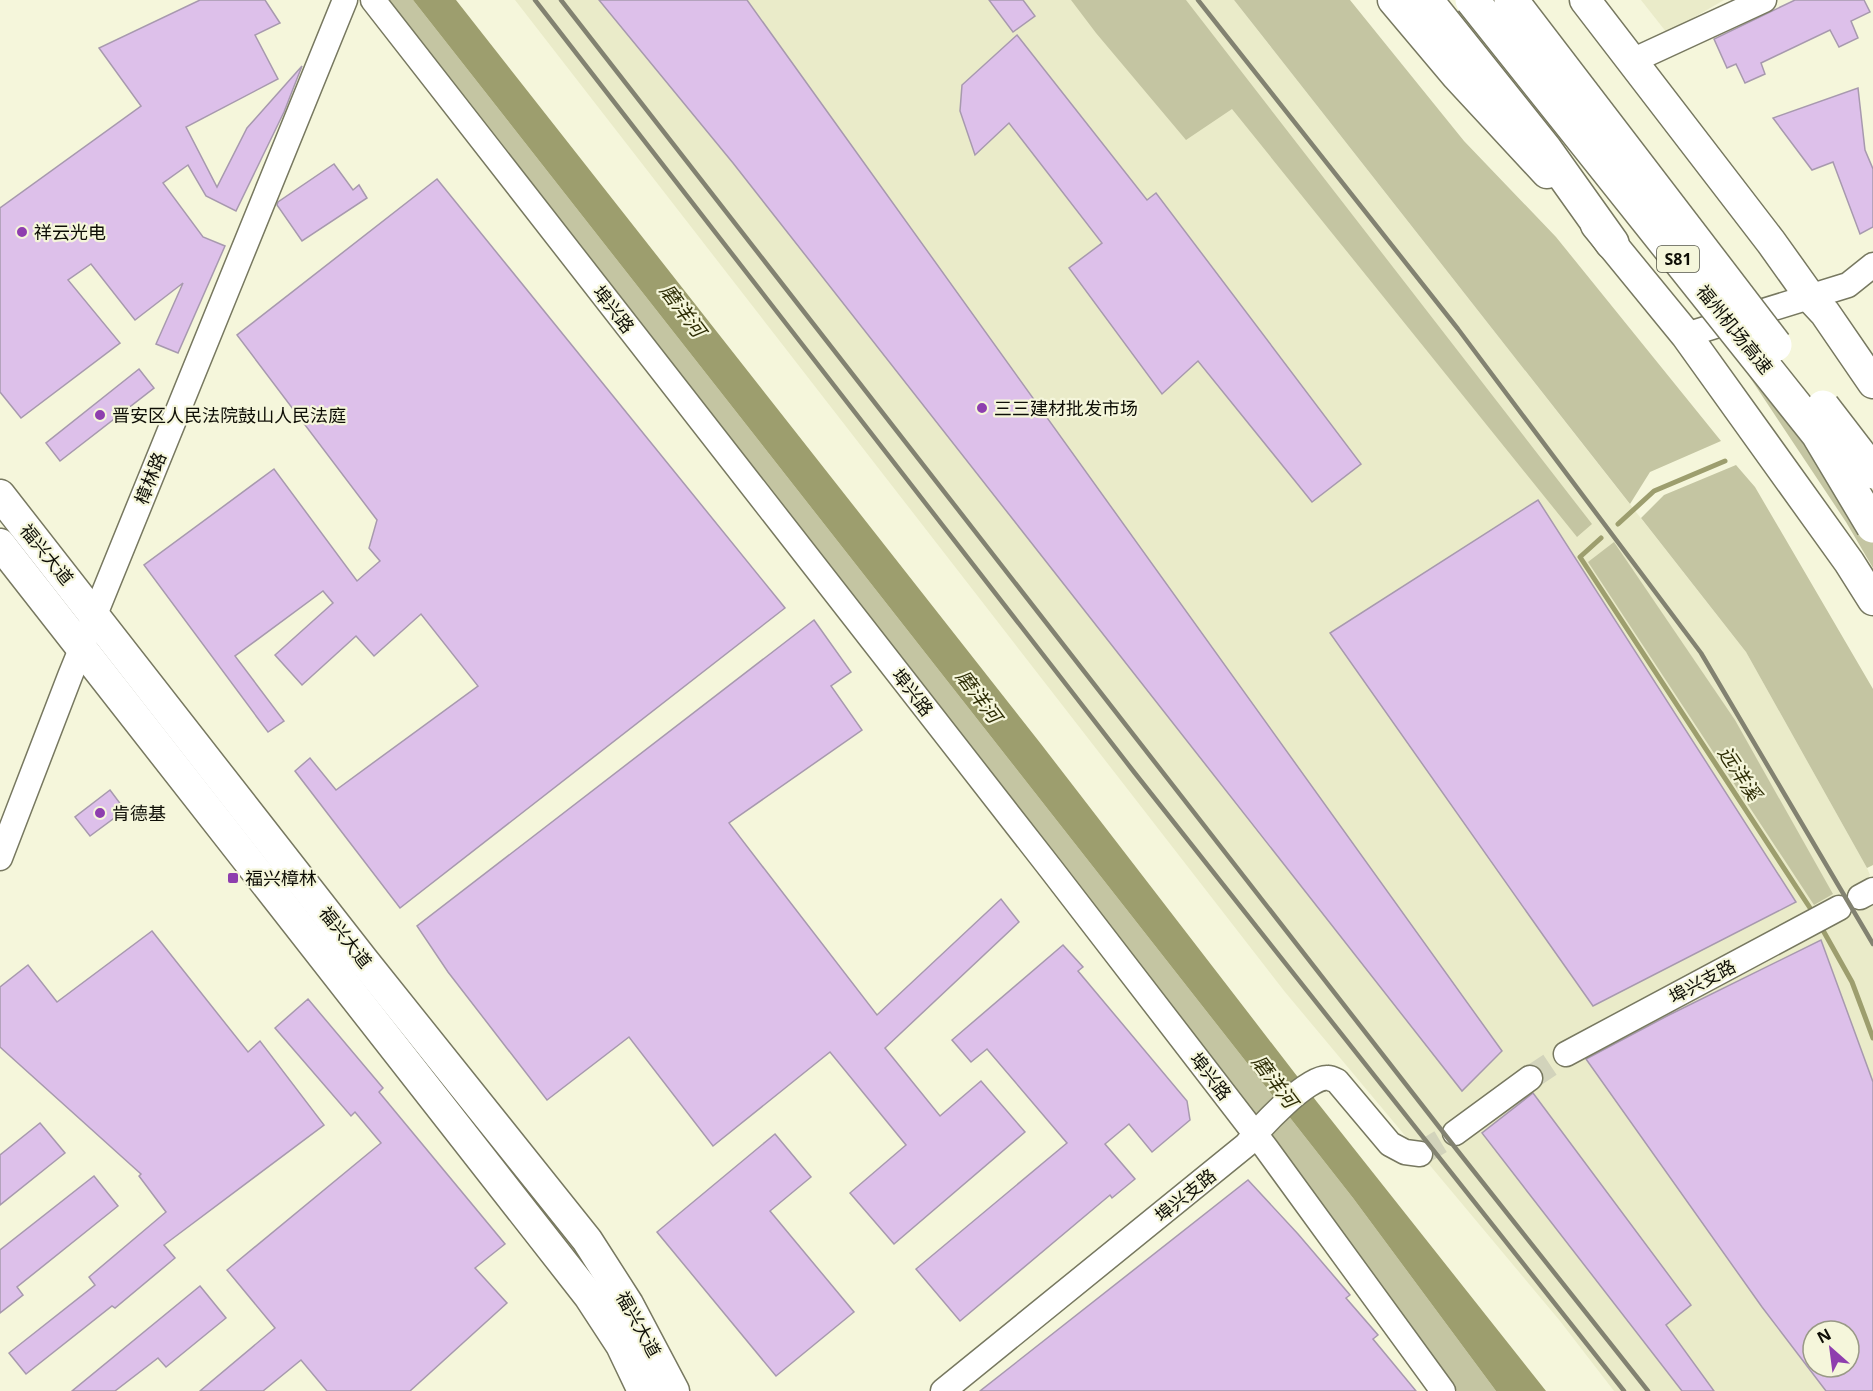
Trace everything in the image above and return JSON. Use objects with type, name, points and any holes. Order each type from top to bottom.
[{"type":"highway","points":[[1426,0],[1545,149],[1612,243]]},
{"type":"highway","name":"福州机场高速","points":[[1472,0],[1818,435],[1873,526]]},
{"type":"highway","name":"福州机场高速","points":[[1511,0],[1873,472]]},
{"type":"main road","points":[[1393,0],[1457,76],[1612,243],[1686,335],[1842,552],[1873,600]]},
{"type":"main road","points":[[1585,0],[1771,242],[1811,298],[1825,313],[1873,383]]},
{"type":"main road","name":"福兴大道","points":[[0,495],[363,960],[587,1240],[628,1304],[674,1391]]},
{"type":"main road","name":"福兴大道","points":[[0,544],[589,1296],[621,1345],[643,1391]]},
{"type":"street","name":"樟林路","points":[[0,858],[111,574],[345,0]]},
{"type":"street","name":"埠兴路","points":[[373,0],[1051,868],[1255,1134],[1443,1391]]},
{"type":"street","points":[[1632,61],[1764,0]]},
{"type":"street","points":[[1686,335],[1848,285],[1873,265]]},
{"type":"street","name":"埠兴支路","points":[[1566,1054],[1804,925],[1857,899]]},
{"type":"street","name":"埠兴支路","points":[[943,1391],[1246,1145],[1276,1110],[1320,1078],[1329,1077],[1337,1081],[1390,1144],[1405,1152],[1420,1154]]},
{"type":"street","points":[[1455,1133],[1530,1078]]},
{"type":"shaded area","points":[[379,0],[413,0],[1353,1198],[1496,1391],[1457,1391],[1038,845]]},
{"type":"shaded area","points":[[515,0],[1234,0],[1746,652],[1870,875],[1864,884],[1873,900],[1873,1391],[1614,1391],[1560,1321],[1285,992]]},
{"type":"shaded area","points":[[1071,0],[1186,0],[1592,524],[1577,537],[1232,109],[1186,140]]},
{"type":"shaded area","points":[[1234,0],[1350,0],[1464,141],[1556,237],[1721,441],[1650,472],[1630,504]]},
{"type":"shaded area","points":[[1641,0],[1724,0],[1667,33]]},
{"type":"shaded area","points":[[1749,376],[1796,425],[1873,541],[1873,568],[1846,522]]},
{"type":"shaded area","points":[[1736,465],[1755,487],[1873,689],[1873,865],[1867,868],[1746,652],[1641,518],[1664,495]]},
{"type":"shaded area","points":[[1614,542],[1735,720],[1833,894],[1814,905],[1588,562]]},
{"type":"water","name":"磨洋河","points":[[413,0],[456,0],[1041,744],[1317,1102],[1546,1391],[1496,1391],[1353,1198]]},
{"type":"building","points":[[200,0],[265,0],[280,23],[255,35],[278,79],[186,127],[217,187],[247,128],[302,66],[284,112],[236,211],[206,196],[188,165],[163,183],[203,237],[225,246],[178,353],[156,344],[183,283],[135,320],[91,264],[68,280],[120,343],[21,418],[0,392],[0,208],[141,106],[99,48]]},
{"type":"building","name":"三三建材批发市场","points":[[599,0],[747,0],[1502,1051],[1462,1091],[733,163]]},
{"type":"building","points":[[989,0],[1023,0],[1035,16],[1013,32]]},
{"type":"building","points":[[1795,0],[1864,0],[1870,12],[1851,21],[1858,38],[1839,47],[1830,30],[1761,63],[1765,74],[1745,83],[1736,64],[1727,68],[1714,39]]},
{"type":"building","points":[[1017,35],[1147,200],[1156,193],[1361,464],[1312,502],[1198,361],[1162,394],[1069,268],[1102,243],[1009,123],[975,155],[960,111],[962,85]]},
{"type":"building","points":[[1858,88],[1865,150],[1873,169],[1873,227],[1860,234],[1833,162],[1812,170],[1773,118]]},
{"type":"building","points":[[334,164],[353,190],[359,185],[367,198],[302,241],[277,205],[278,202]]},
{"type":"building","points":[[437,179],[785,608],[400,908],[295,771],[310,758],[336,790],[478,686],[421,614],[374,656],[356,636],[302,685],[275,655],[333,603],[323,591],[235,656],[284,721],[268,732],[144,565],[274,469],[357,581],[380,561],[369,548],[377,520],[237,335]]},
{"type":"building","name":"晋安区人民法院鼓山人民法庭","points":[[139,369],[154,388],[60,461],[46,443]]},
{"type":"building","points":[[1538,500],[1796,902],[1593,1006],[1330,633]]},
{"type":"building","points":[[814,620],[851,672],[831,686],[862,730],[729,823],[877,1015],[1001,899],[1019,922],[885,1048],[940,1116],[981,1081],[1025,1132],[894,1244],[850,1193],[906,1145],[830,1052],[713,1146],[629,1037],[547,1100],[448,972],[417,926]]},
{"type":"building","name":"肯德基","points":[[110,790],[125,810],[90,836],[75,817]]},
{"type":"building","points":[[152,931],[248,1052],[260,1041],[324,1125],[164,1245],[175,1258],[115,1308],[112,1306],[26,1374],[9,1353],[95,1285],[89,1277],[166,1212],[139,1176],[141,1174],[0,1047],[0,987],[28,965],[57,1002]]},
{"type":"building","points":[[1821,940],[1873,1082],[1873,1391],[1826,1391],[1817,1379],[1861,1379],[1861,1319],[1801,1319],[1801,1358],[1586,1059]]},
{"type":"building","points":[[1063,945],[1083,967],[1078,971],[1187,1101],[1190,1120],[1152,1152],[1129,1124],[1105,1144],[1135,1179],[1112,1198],[1110,1195],[960,1321],[916,1269],[1067,1143],[987,1049],[971,1062],[952,1040]]},
{"type":"building","points":[[308,999],[383,1088],[379,1092],[505,1244],[475,1268],[507,1303],[410,1391],[327,1391],[301,1360],[263,1391],[200,1391],[275,1328],[227,1270],[381,1143],[355,1112],[351,1116],[275,1028]]},
{"type":"building","points":[[1533,1093],[1691,1305],[1666,1325],[1714,1391],[1682,1391],[1482,1133]]},
{"type":"building","points":[[40,1123],[65,1153],[0,1205],[0,1155]]},
{"type":"building","points":[[775,1134],[811,1177],[770,1211],[854,1312],[776,1376],[657,1232]]},
{"type":"building","points":[[94,1176],[118,1206],[17,1287],[23,1295],[0,1313],[0,1250]]},
{"type":"building","points":[[1248,1180],[1350,1295],[1346,1298],[1378,1335],[1373,1339],[1416,1391],[980,1391]]},
{"type":"building","points":[[200,1286],[226,1318],[166,1367],[158,1358],[115,1391],[72,1391]]},
{"type":"waterway","name":"远洋溪","points":[[1618,524],[1654,491],[1725,461]]},
{"type":"waterway","name":"远洋溪","points":[[1601,538],[1580,557],[1814,914]]},
{"type":"waterway","name":"远洋溪","points":[[1820,925],[1852,982],[1873,1038]]},
{"type":"tunnel","points":[[1530,1078],[1566,1054]]},
{"type":"tunnel","points":[[1420,1154],[1455,1133]]},
{"type":"railway","points":[[535,0],[1134,772],[1624,1391]]},
{"type":"railway","points":[[561,0],[1457,1150],[1648,1391]]},
{"type":"railway","points":[[1198,0],[1458,329],[1701,653],[1873,944]]},
{"type":"place","name":"祥云光电","points":[[22,232]]},
{"type":"place","name":"三三建材批发市场","points":[[982,408]]},
{"type":"place","name":"晋安区人民法院鼓山人民法庭","points":[[100,415]]},
{"type":"place","name":"肯德基","points":[[100,813]]},
{"type":"place","name":"福兴樟林","points":[[233,878]]}]
